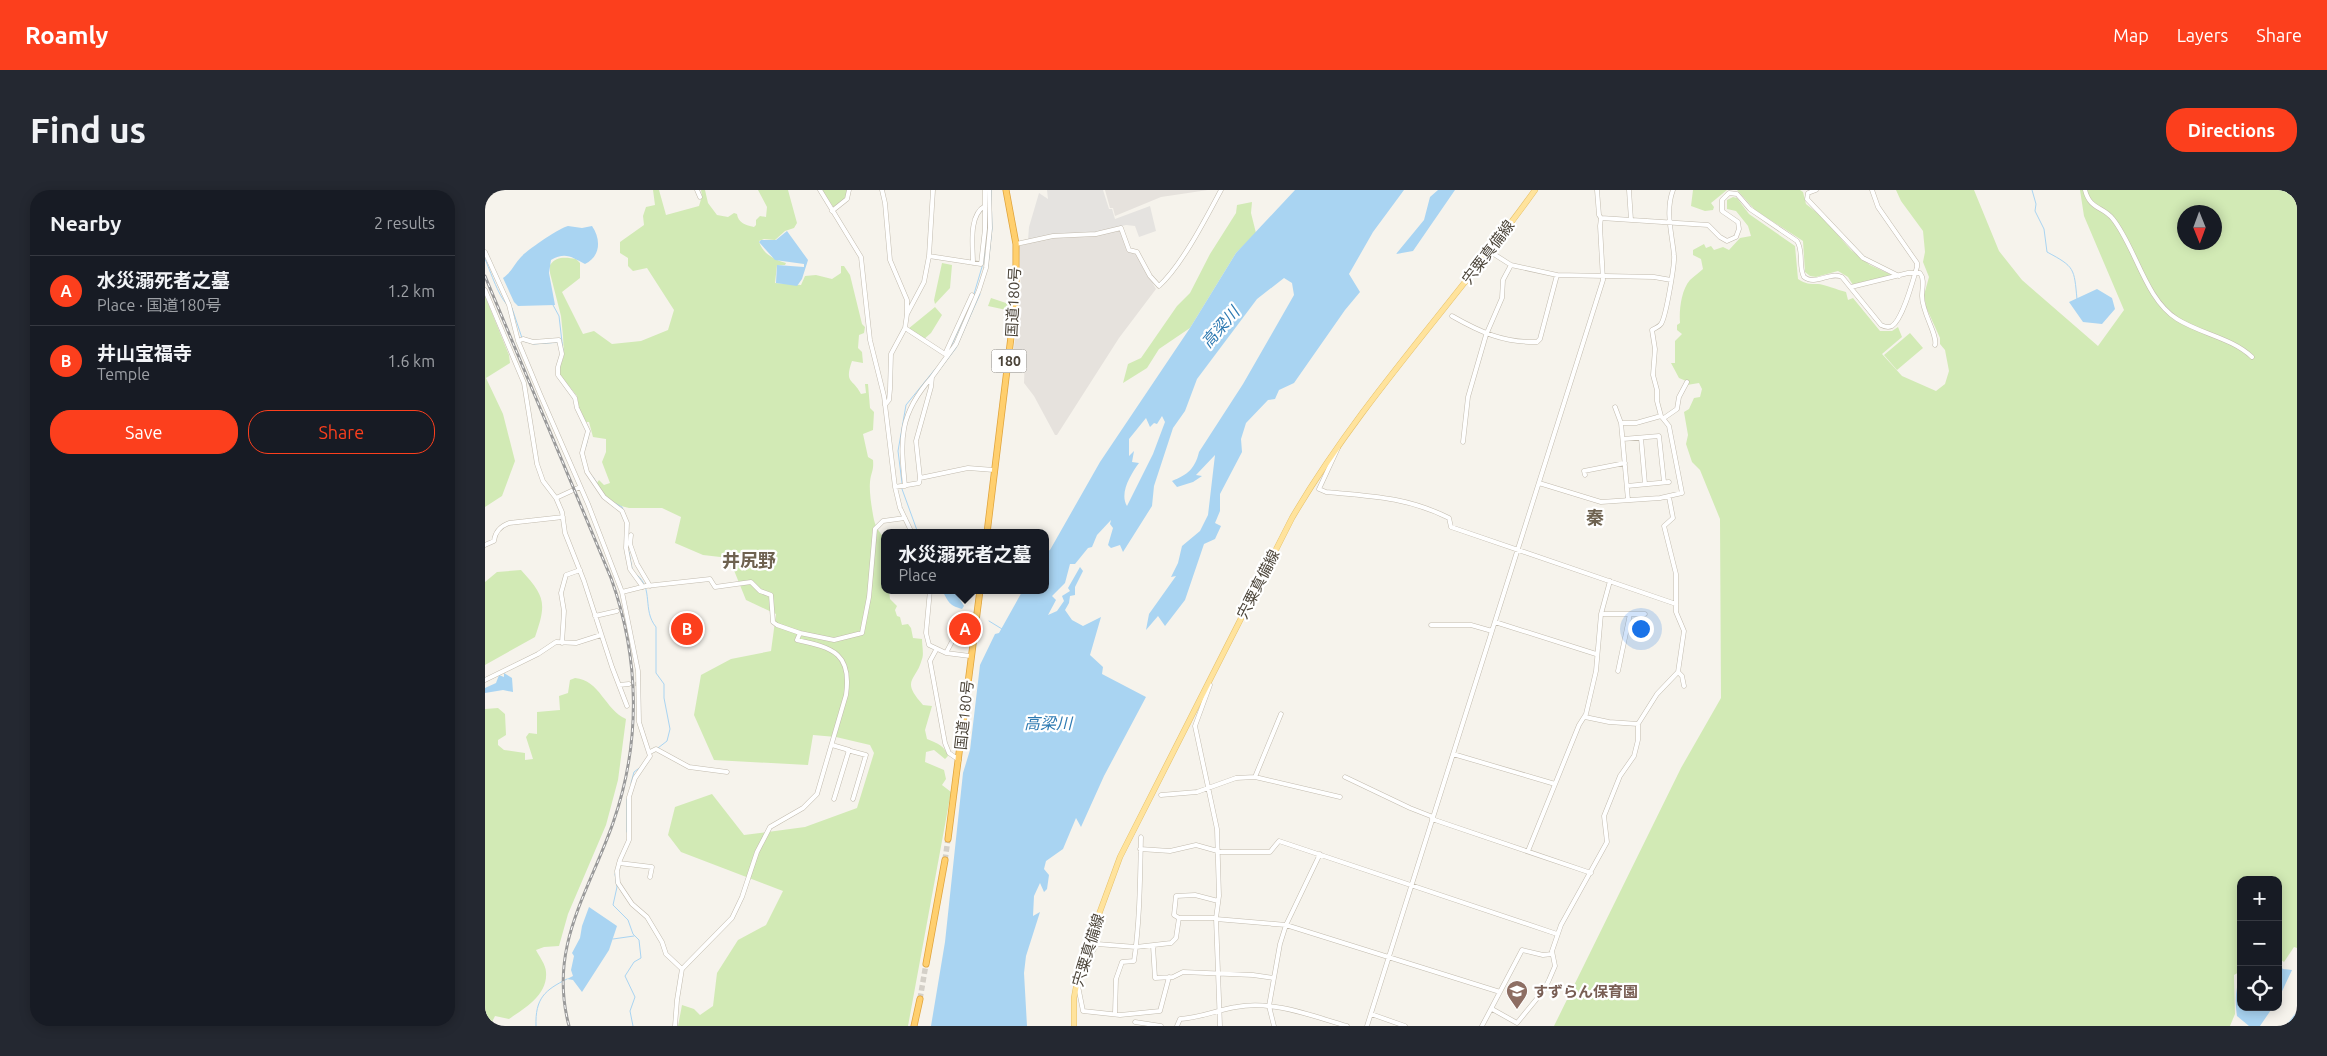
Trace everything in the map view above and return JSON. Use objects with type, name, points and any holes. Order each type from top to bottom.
[{"type":"highway","name":"国道180号","points":[[987,529],[1016,296],[1015,244],[1006,190]]},
{"type":"highway","name":"国道180号","points":[[948,839],[979,594]]},
{"type":"highway","points":[[926,964],[945,862]]},
{"type":"highway","points":[[914,1026],[919,999]]},
{"type":"main road","name":"宍粟真備線","points":[[1074,1026],[1077,986],[1085,950],[1120,857],[1292,518],[1338,444],[1535,190]]},
{"type":"street","points":[[697,190],[700,197]]},
{"type":"street","points":[[820,190],[861,257],[872,354],[885,404],[895,487],[909,529]]},
{"type":"street","points":[[833,211],[847,198],[849,190]]},
{"type":"street","points":[[882,190],[885,203],[889,260],[907,300],[905,328],[891,354],[889,400],[885,404]]},
{"type":"street","points":[[907,314],[924,282],[929,256],[933,190]]},
{"type":"street","points":[[983,265],[985,190]]},
{"type":"street","points":[[905,486],[902,444],[908,409],[947,355],[972,307],[990,228],[989,190]]},
{"type":"street","points":[[1015,244],[1053,236],[1096,234],[1119,228],[1122,230],[1129,250],[1137,252],[1157,286],[1161,285],[1197,234],[1221,190]]},
{"type":"street","points":[[1367,1026],[1603,275],[1601,218],[1599,215],[1597,190]]},
{"type":"street","points":[[1629,190],[1631,220]]},
{"type":"street","points":[[1539,483],[1594,501],[1669,497],[1682,494],[1673,442],[1669,426],[1663,417],[1653,375],[1655,349],[1652,330],[1661,324],[1663,319],[1674,258],[1670,242],[1671,196],[1673,190]]},
{"type":"street","points":[[1816,190],[1810,192],[1807,196],[1811,205],[1827,218],[1863,258],[1899,276]]},
{"type":"street","points":[[1601,218],[1708,225],[1723,240],[1732,240],[1738,233],[1739,224],[1723,211],[1721,203],[1726,195],[1737,194],[1749,209],[1797,241],[1801,249],[1801,272],[1804,277],[1814,281],[1839,275],[1881,325],[1890,327],[1895,323],[1901,311],[1917,263],[1878,207],[1872,190],[1865,190]]},
{"type":"street","points":[[2085,190],[2091,204],[2112,218],[2149,285],[2169,312],[2188,325],[2245,349],[2253,357]]},
{"type":"street","points":[[973,263],[973,227],[980,210],[985,206]]},
{"type":"street","points":[[1489,251],[1511,265],[1557,274],[1654,277],[1671,280]]},
{"type":"street","points":[[485,252],[509,307],[622,592],[636,659],[639,722],[650,754]]},
{"type":"street","points":[[929,256],[983,265]]},
{"type":"street","points":[[1463,442],[1468,397],[1486,334],[1502,298],[1503,280],[1511,265]]},
{"type":"street","points":[[1851,287],[1915,272],[1923,276],[1923,309],[1935,334],[1935,344]]},
{"type":"street","points":[[1453,316],[1486,334],[1507,340],[1539,341],[1557,274]]},
{"type":"street","points":[[485,290],[524,383],[537,464],[543,481],[556,498],[563,518],[565,532],[627,706]]},
{"type":"street","points":[[947,355],[972,295]]},
{"type":"street","points":[[905,328],[947,355]]},
{"type":"street","points":[[521,340],[559,342],[562,357],[558,366],[559,375],[574,394],[577,408],[588,431],[587,440],[582,450],[587,472],[604,497],[622,511],[627,523],[625,544],[630,569],[646,586]]},
{"type":"street","points":[[895,487],[919,483],[916,441],[932,378]]},
{"type":"street","points":[[1621,423],[1637,423],[1663,417],[1677,409],[1679,397],[1687,382]]},
{"type":"street","points":[[1615,407],[1621,423],[1628,500]]},
{"type":"street","points":[[1623,439],[1659,436],[1667,482],[1627,486]]},
{"type":"street","points":[[1641,438],[1645,484]]},
{"type":"street","points":[[1338,444],[1339,450],[1319,489],[1326,492],[1377,495],[1426,507],[1449,518],[1451,527],[1676,604]]},
{"type":"street","points":[[1585,475],[1584,471],[1625,462]]},
{"type":"street","points":[[920,478],[968,468],[994,470]]},
{"type":"street","points":[[556,498],[580,488]]},
{"type":"street","points":[[1492,1009],[1517,1023],[1544,990],[1555,966],[1552,954],[1557,934],[1573,900],[1591,873],[1607,842],[1605,816],[1619,776],[1634,756],[1638,740],[1638,724],[1657,694],[1678,672],[1684,631],[1676,612],[1676,574],[1664,526],[1673,518],[1669,497]]},
{"type":"street","points":[[485,545],[494,541],[495,535],[503,525],[563,518]]},
{"type":"street","points":[[622,592],[646,586],[710,579],[715,587],[751,582],[760,591],[771,595],[773,622],[789,631],[834,640],[862,633],[869,597],[875,529],[883,521],[905,518]]},
{"type":"street","points":[[631,535],[630,544],[646,586]]},
{"type":"street","points":[[562,643],[564,611],[561,593],[566,575],[580,570]]},
{"type":"street","points":[[1528,851],[1583,716],[1585,717],[1596,671],[1601,614],[1610,581]]},
{"type":"street","points":[[931,594],[926,637],[929,646],[946,653],[970,656]]},
{"type":"street","points":[[595,616],[617,611]]},
{"type":"street","points":[[1601,614],[1645,614]]},
{"type":"street","points":[[1618,671],[1630,614]]},
{"type":"street","points":[[1495,622],[1596,654]]},
{"type":"street","points":[[946,653],[959,631],[970,624],[974,624]]},
{"type":"street","points":[[1431,625],[1471,625],[1492,632]]},
{"type":"street","points":[[675,1026],[682,969],[732,918],[742,897],[757,852],[770,827],[814,799],[819,789],[846,694],[848,680],[846,665],[835,653],[826,648],[797,640],[799,633]]},
{"type":"street","points":[[485,680],[538,654],[556,642],[576,643],[601,635]]},
{"type":"street","points":[[936,650],[929,661],[945,742],[949,753],[959,760]]},
{"type":"street","points":[[1678,672],[1682,676],[1684,686]]},
{"type":"street","points":[[1212,673],[1195,726],[1210,789],[1217,829],[1218,900],[1216,918],[1220,1026]]},
{"type":"street","points":[[619,685],[629,684]]},
{"type":"street","points":[[1255,777],[1281,714]]},
{"type":"street","points":[[1585,717],[1609,722],[1638,724]]},
{"type":"street","points":[[832,745],[866,754],[853,798]]},
{"type":"street","points":[[682,969],[666,954],[662,942],[647,917],[632,904],[618,884],[619,863],[629,840],[629,796],[635,778],[650,754],[657,750],[689,767],[727,772]]},
{"type":"street","points":[[835,799],[849,750],[847,750]]},
{"type":"street","points":[[1453,754],[1555,784]]},
{"type":"street","points":[[1161,795],[1183,794],[1210,789],[1236,778],[1255,777],[1340,797]]},
{"type":"street","points":[[1345,777],[1433,818],[1591,873]]},
{"type":"street","points":[[1115,1013],[1116,979],[1122,962],[1134,961],[1141,837]]},
{"type":"street","points":[[1141,849],[1169,851],[1196,845],[1218,851],[1270,852],[1279,841],[1557,934]]},
{"type":"street","points":[[1274,1026],[1269,1006],[1279,944],[1286,925],[1320,854]]},
{"type":"street","points":[[619,863],[651,866],[650,876]]},
{"type":"street","points":[[1218,900],[1195,896],[1176,896],[1174,915],[1179,918],[1216,918],[1286,925],[1500,992]]},
{"type":"street","points":[[1169,977],[1160,1011],[1136,1014],[1083,1011],[1077,986],[1088,959],[1097,944],[1136,947],[1171,943],[1175,940],[1179,918]]},
{"type":"street","points":[[1153,946],[1155,978],[1169,977],[1183,972],[1253,975],[1274,978]]},
{"type":"street","points":[[1482,1026],[1522,950],[1543,955],[1552,954]]},
{"type":"street","points":[[1177,1026],[1180,1019],[1237,1007],[1269,1006],[1347,1026]]},
{"type":"street","points":[[1136,1014],[1134,1024],[1161,1026]]},
{"type":"street","points":[[1371,1014],[1405,1026]]},
{"type":"shaded area","points":[[1047,190],[1103,190],[1109,209],[1112,209],[1115,219],[1150,206],[1156,231],[1139,237],[1135,226],[1126,225],[1094,233],[1028,240],[1029,227],[1039,193],[1048,199]]},
{"type":"shaded area","points":[[1105,190],[1208,190],[1161,197],[1115,216],[1113,208],[1110,208]]},
{"type":"shaded area","points":[[1121,231],[1128,251],[1136,253],[1156,289],[1119,338],[1057,435],[1055,435],[1034,396],[1024,383],[1025,356],[1013,355],[1021,290],[1019,246],[1050,238]]},
{"type":"green space","points":[[653,190],[659,190],[666,215],[699,206],[702,196],[701,190],[705,190],[708,203],[717,215],[728,217],[734,213],[737,214],[739,220],[743,223],[754,227],[756,220],[760,216],[766,217],[767,207],[758,190],[788,190],[797,223],[794,228],[785,231],[775,240],[764,239],[759,241],[769,255],[786,263],[785,265],[777,265],[775,283],[801,285],[805,276],[816,275],[832,279],[841,273],[841,266],[844,266],[850,275],[862,324],[865,327],[864,333],[859,335],[858,348],[862,352],[863,363],[852,361],[849,377],[861,394],[866,393],[865,384],[868,384],[870,408],[874,412],[873,430],[863,434],[868,457],[873,460],[870,486],[874,520],[881,534],[881,594],[889,594],[890,599],[897,606],[895,610],[897,616],[900,617],[902,625],[908,624],[913,638],[922,639],[923,657],[912,681],[912,690],[923,705],[932,706],[925,730],[927,739],[943,747],[948,756],[945,759],[934,750],[926,752],[925,762],[944,770],[946,779],[942,785],[951,792],[908,1026],[678,1026],[682,1005],[694,1009],[700,1015],[713,1006],[717,973],[738,940],[766,925],[783,891],[681,852],[668,835],[675,807],[712,794],[744,835],[805,827],[857,808],[874,753],[870,745],[836,737],[813,735],[808,765],[714,760],[694,715],[701,675],[731,659],[771,651],[776,614],[746,600],[729,558],[703,555],[675,543],[681,517],[662,508],[629,508],[617,505],[605,497],[597,483],[599,480],[604,485],[610,483],[602,462],[606,452],[606,439],[593,437],[589,422],[585,422],[578,407],[577,396],[560,375],[559,369],[564,356],[563,336],[561,316],[550,273],[550,265],[555,260],[561,258],[576,259],[580,263],[580,278],[562,292],[583,334],[594,331],[612,344],[641,341],[668,330],[674,310],[647,268],[633,271],[628,266],[628,258],[620,253],[620,242],[644,225],[643,216],[646,207],[655,205]]},
{"type":"green space","points":[[822,190],[847,190],[846,197],[834,208]]},
{"type":"green space","points":[[1693,190],[1727,190],[1711,203],[1714,207],[1713,210],[1705,211],[1691,206]]},
{"type":"green space","points":[[1737,190],[1800,190],[1803,192],[1806,204],[1821,216],[1851,250],[1870,265],[1892,275],[1853,285],[1848,277],[1838,271],[1816,277],[1810,276],[1805,272],[1803,241],[1755,210]]},
{"type":"green space","points":[[1896,190],[1974,190],[1999,251],[2022,280],[2098,346],[2124,310],[2084,216],[2080,190],[2297,190],[2297,948],[2294,947],[2284,962],[2282,961],[2282,876],[2237,876],[2237,973],[2234,975],[2235,1014],[2230,1026],[1554,1026],[1681,768],[1721,698],[1720,519],[1700,470],[1692,462],[1686,444],[1688,435],[1684,412],[1689,409],[1694,398],[1700,397],[1702,389],[1699,383],[1687,385],[1686,381],[1679,378],[1671,363],[1675,363],[1675,341],[1682,334],[1677,330],[1677,325],[1680,323],[1680,307],[1685,289],[1690,280],[1703,269],[1701,259],[1693,255],[1693,250],[1704,244],[1706,248],[1711,246],[1714,250],[1723,247],[1729,250],[1740,238],[1751,236],[1748,226],[1736,211],[1727,209],[1727,200],[1733,197],[1737,198],[1749,214],[1795,246],[1798,279],[1803,282],[1820,284],[1846,292],[1848,300],[1853,298],[1880,331],[1892,331],[1898,327],[1902,337],[1882,354],[1902,376],[1936,391],[1945,384],[1949,371],[1945,350],[1940,344],[1940,338],[1926,307],[1924,295],[1929,277],[1923,262],[1925,252],[1923,231],[1901,201]]},
{"type":"green space","points":[[1252,202],[1251,213],[1256,233],[1236,253],[1190,328],[1159,349],[1147,368],[1123,383],[1128,364],[1141,358],[1177,306],[1190,293],[1210,254],[1236,213],[1237,205]]},
{"type":"green space","points":[[942,263],[952,265],[950,288],[935,304],[934,300]]},
{"type":"green space","points":[[485,296],[509,355],[510,363],[486,378],[503,414],[515,461],[502,496],[485,507]]},
{"type":"green space","points":[[991,298],[1012,305],[1011,311],[988,306]]},
{"type":"green space","points":[[935,307],[942,315],[931,333],[923,340],[908,329]]},
{"type":"green space","points":[[1910,333],[1923,348],[1897,370],[1884,355]]},
{"type":"green space","points":[[521,570],[535,587],[541,600],[541,616],[535,637],[485,665],[485,582],[497,572]]},
{"type":"green space","points":[[575,678],[591,684],[619,715],[626,719],[618,780],[606,825],[568,914],[559,946],[544,947],[536,950],[546,969],[546,980],[543,987],[534,1000],[509,1019],[495,1016],[490,1026],[485,1026],[485,709],[498,708],[505,714],[506,735],[498,740],[498,745],[504,750],[525,753],[525,760],[533,759],[526,737],[529,733],[537,734],[537,712],[560,710],[559,696],[568,693],[570,680]]},
{"type":"water","name":"高梁川","points":[[1295,190],[1404,190],[1373,232],[1349,274],[1360,292],[1345,310],[1294,383],[1279,390],[1275,399],[1268,400],[1246,423],[1241,439],[1242,452],[1220,494],[1220,511],[1215,523],[1221,526],[1215,539],[1204,544],[1185,600],[1165,626],[1158,616],[1146,630],[1149,614],[1176,576],[1171,577],[1178,563],[1182,546],[1200,531],[1208,515],[1215,455],[1196,475],[1202,476],[1193,482],[1177,487],[1172,481],[1186,474],[1193,467],[1199,452],[1243,384],[1294,295],[1292,283],[1284,278],[1257,299],[1197,379],[1185,411],[1173,428],[1154,486],[1152,506],[1123,552],[1120,545],[1111,548],[1108,545],[1113,528],[1110,524],[1111,520],[1097,535],[1092,547],[1088,548],[1075,564],[1070,564],[1065,583],[1052,596],[1056,600],[1048,615],[1057,611],[1064,601],[1062,596],[1070,591],[1068,588],[1080,567],[1083,571],[1075,587],[1075,595],[1070,596],[1065,610],[1072,620],[1083,626],[1101,617],[1090,655],[1103,667],[1102,674],[1146,697],[1104,776],[1081,827],[1076,818],[1063,849],[1046,861],[1044,869],[1049,875],[1047,889],[1044,892],[1040,883],[1034,896],[1033,916],[1040,912],[1026,956],[1024,973],[1027,1026],[931,1026],[945,942],[963,773],[970,750],[980,665],[995,634],[999,633],[1021,594],[1049,594],[1049,550],[1100,462],[1190,328],[1236,253]],"holes":[[[1162,416],[1165,422],[1153,454],[1127,506],[1124,495],[1125,490],[1139,463],[1132,462],[1134,451],[1129,456],[1129,439],[1146,418],[1150,427],[1154,423],[1157,424]]]},
{"type":"water","points":[[1438,190],[1455,190],[1413,251],[1396,254],[1424,220],[1430,197]]},
{"type":"water","points":[[568,226],[582,228],[592,226],[598,242],[597,252],[594,257],[585,264],[565,256],[556,257],[551,260],[549,273],[555,305],[518,306],[514,302],[503,278],[530,249]]},
{"type":"water","points":[[787,231],[808,260],[802,279],[797,286],[776,283],[777,265],[804,267],[804,264],[775,260],[759,242],[761,240],[776,240]]},
{"type":"water","points":[[2097,289],[2112,298],[2115,309],[2102,324],[2083,322],[2069,302]]},
{"type":"water","points":[[944,594],[956,594],[964,606],[962,609],[954,606]]},
{"type":"water","points":[[504,673],[512,678],[513,692],[503,690],[485,693],[485,688],[496,683],[499,675],[504,677]]},
{"type":"water","points":[[589,907],[617,926],[609,950],[582,992],[573,980],[567,979],[573,976],[571,970],[574,956],[572,953],[580,938]]},
{"type":"water","points":[[2282,968],[2292,970],[2282,991]]},
{"type":"water","points":[[2237,990],[2237,1011],[2270,1011],[2260,1026],[2249,1026],[2237,1016],[2236,995]]},
{"type":"waterway","points":[[988,266],[992,229],[991,190]]},
{"type":"waterway","points":[[2032,190],[2036,204],[2035,211],[2044,229],[2047,252],[2068,265],[2074,274],[2077,299]]},
{"type":"waterway","points":[[974,294],[984,260],[988,210]]},
{"type":"waterway","points":[[485,259],[499,292],[509,306]]},
{"type":"waterway","points":[[934,377],[956,348],[980,294]]},
{"type":"waterway","points":[[553,305],[559,316],[562,342]]},
{"type":"waterway","points":[[949,351],[970,305]]},
{"type":"waterway","points":[[512,308],[522,338]]},
{"type":"waterway","points":[[523,341],[534,344],[562,342],[563,351]]},
{"type":"waterway","points":[[902,483],[898,451],[906,405],[936,368]]},
{"type":"waterway","points":[[567,384],[576,397]]},
{"type":"waterway","points":[[586,446],[589,433]]},
{"type":"waterway","points":[[593,477],[603,493]]},
{"type":"waterway","points":[[902,489],[917,529]]},
{"type":"waterway","points":[[613,502],[622,507],[624,512]]},
{"type":"waterway","points":[[629,552],[632,568]]},
{"type":"waterway","points":[[637,575],[645,587],[650,614],[656,627],[656,673],[664,684],[664,698],[670,729],[667,741],[658,748]]},
{"type":"waterway","points":[[989,621],[1002,629]]},
{"type":"waterway","points":[[631,783],[634,772],[642,766]]},
{"type":"waterway","points":[[627,799],[627,832]]},
{"type":"waterway","points":[[615,874],[617,887],[613,905],[628,920],[633,934],[639,940],[641,958],[634,962],[625,976],[635,997],[630,1011],[633,1026]]},
{"type":"waterway","points":[[613,939],[634,936]]},
{"type":"waterway","points":[[536,1026],[537,1008],[543,996],[547,991],[567,979]]},
{"type":"waterway","points":[[2290,1026],[2297,1017]]},
{"type":"tunnel","points":[[629,684],[636,684]]},
{"type":"tunnel","points":[[945,860],[948,839]]},
{"type":"tunnel","points":[[920,999],[926,964]]},
{"type":"railway","points":[[485,276],[611,578],[621,609],[632,670],[632,732],[629,762],[622,793],[613,823],[574,922],[567,946],[563,971],[564,998],[569,1026]]},
{"type":"place","name":"井山宝福寺","points":[[687,629]]},
{"type":"place","name":"水災溺死者之墓","points":[[965,629]]},
{"type":"place","name":"すずらん保育園","points":[[1517,1010]]},
{"type":"district","name":"秦","points":[[1595,517]]},
{"type":"district","name":"井尻野","points":[[749,560]]}]
